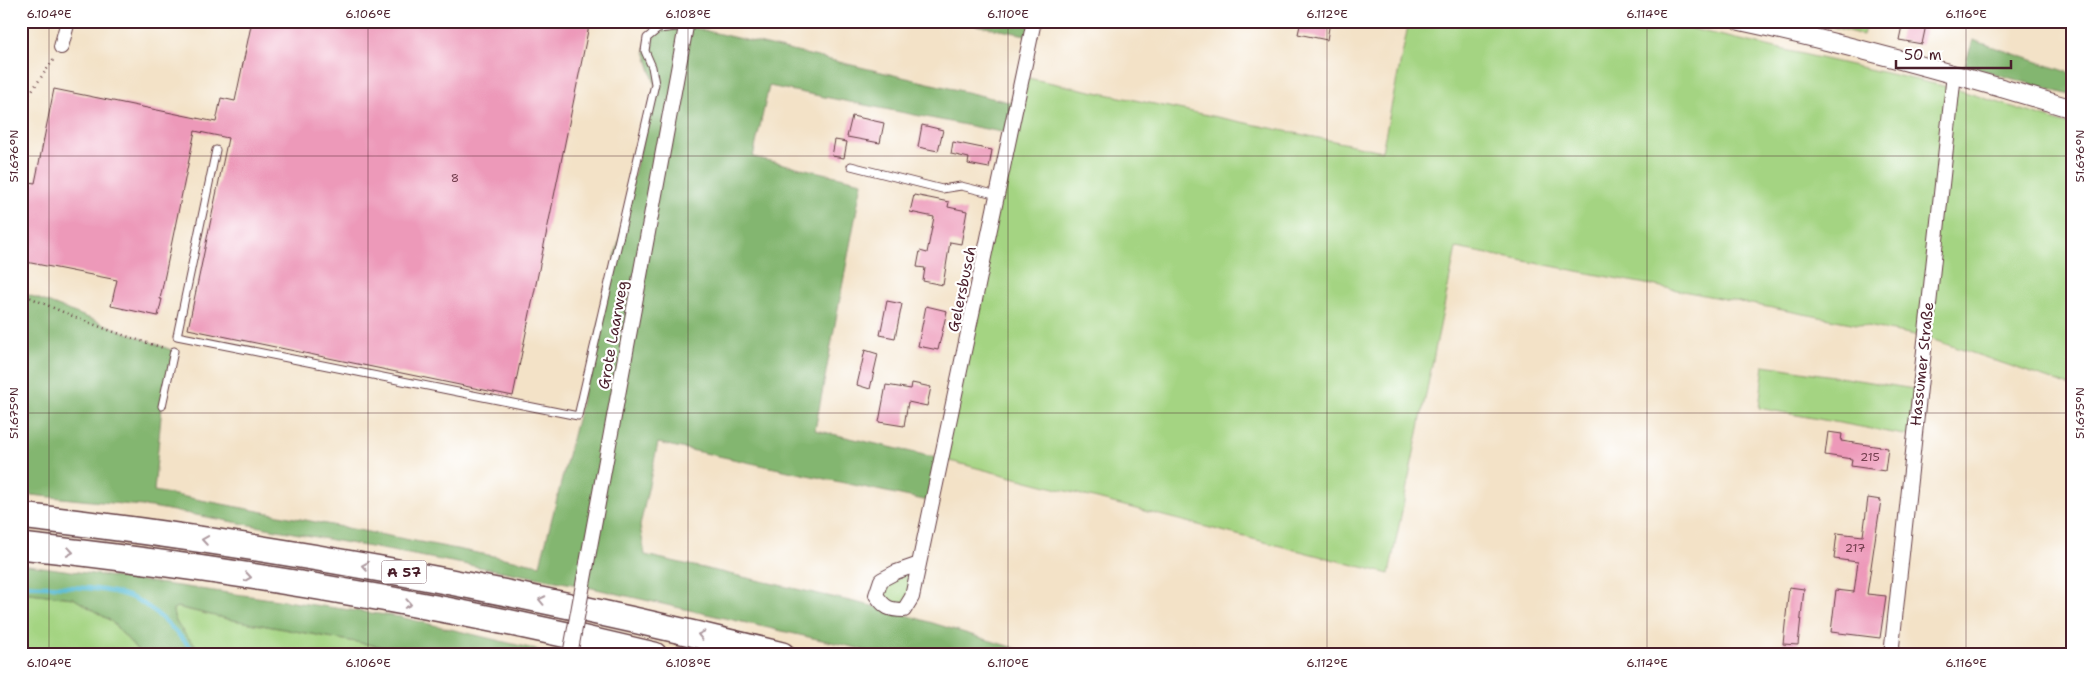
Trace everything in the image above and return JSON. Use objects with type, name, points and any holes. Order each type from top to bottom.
[{"type":"highway","name":"A 57","points":[[21,516],[184,537],[390,570],[635,620],[782,655]]},
{"type":"highway","name":"A 57","points":[[21,546],[175,566],[379,598],[501,621],[654,655]]},
{"type":"street","points":[[61,47],[68,21]]},
{"type":"street","name":"Gelersbusch","points":[[920,564],[1034,21]]},
{"type":"street","points":[[1740,21],[1832,41],[2073,109]]},
{"type":"street","name":"Grote Laarweg","points":[[570,655],[686,23]]},
{"type":"street","name":"Hassumer Straße","points":[[1891,655],[1954,74]]},
{"type":"lane","points":[[216,150],[177,336],[578,416],[655,84],[652,68],[645,51],[647,38],[658,29],[686,23]]},
{"type":"lane","points":[[851,166],[942,188],[961,186],[999,195]]},
{"type":"lane","points":[[162,406],[174,351]]},
{"type":"path","points":[[21,106],[61,47]]},
{"type":"path","points":[[21,293],[115,334],[174,351]]},
{"type":"green space","points":[[955,21],[1034,21],[1031,36]]},
{"type":"green space","points":[[1409,21],[1657,21],[1952,88],[2073,126],[2073,387],[1925,337],[1456,248],[1389,574],[942,459],[1023,77],[1382,151]]},
{"type":"green space","points":[[1811,21],[1867,21],[1863,35]]},
{"type":"green space","points":[[686,26],[1017,104],[1011,134],[769,86],[753,157],[862,182],[815,430],[942,459],[933,502],[658,443],[640,526],[645,555],[890,610],[1037,655],[879,655],[857,648],[583,586],[152,507],[21,494],[21,292],[174,351],[162,406],[154,491],[540,565],[578,416],[655,85],[645,51],[647,38],[658,29]]},
{"type":"green space","points":[[1973,40],[2073,74],[2073,96],[1965,65]]},
{"type":"green space","points":[[1764,365],[1920,390],[1915,437],[1759,408]]},
{"type":"green space","points":[[21,564],[400,617],[559,655],[428,655],[228,619],[177,607],[173,609],[176,622],[205,655],[142,655],[111,621],[73,598],[21,592]]},
{"type":"green space","points":[[919,564],[906,606],[884,607],[881,580]]},
{"type":"green space","points":[[21,592],[73,598],[111,621],[142,655],[21,655]]},
{"type":"green space","points":[[176,607],[228,619],[428,655],[205,655],[176,622],[173,609]]},
{"type":"building","points":[[252,21],[590,21],[513,396],[188,329],[228,138],[195,131],[158,316],[111,306],[117,280],[21,261],[21,181],[35,183],[54,89],[216,122],[221,98],[235,101]]},
{"type":"building","points":[[1301,21],[1330,21],[1327,40],[1298,34]]},
{"type":"building","points":[[1903,21],[1921,21],[1920,24],[1926,25],[1922,44],[1899,40]]},
{"type":"building","points":[[852,116],[884,123],[880,143],[847,137]]},
{"type":"building","points":[[922,125],[943,130],[938,151],[918,147]]},
{"type":"building","points":[[835,140],[847,142],[844,158],[832,156]]},
{"type":"building","points":[[953,142],[992,150],[989,168],[968,164],[969,158],[951,154]]},
{"type":"building","points":[[914,195],[949,202],[948,207],[967,211],[961,244],[950,242],[943,285],[923,281],[925,268],[917,267],[920,251],[927,253],[934,217],[910,212]]},
{"type":"building","points":[[887,301],[902,304],[895,338],[880,335]]},
{"type":"building","points":[[926,306],[947,311],[938,350],[918,346]]},
{"type":"building","points":[[865,350],[878,354],[870,389],[857,385]]},
{"type":"building","points":[[912,383],[931,387],[927,406],[908,402],[904,426],[879,422],[886,385],[911,389]]},
{"type":"building","points":[[1828,432],[1842,434],[1841,441],[1888,448],[1885,471],[1851,466],[1852,459],[1825,455]]},
{"type":"building","points":[[1868,498],[1881,500],[1867,594],[1886,596],[1880,638],[1831,632],[1836,590],[1854,592],[1858,562],[1834,559],[1837,533],[1863,536]]},
{"type":"building","points":[[1789,587],[1804,589],[1798,645],[1783,644]]},
{"type":"waterway","points":[[21,585],[95,589],[123,594],[152,610],[198,655]]}]
